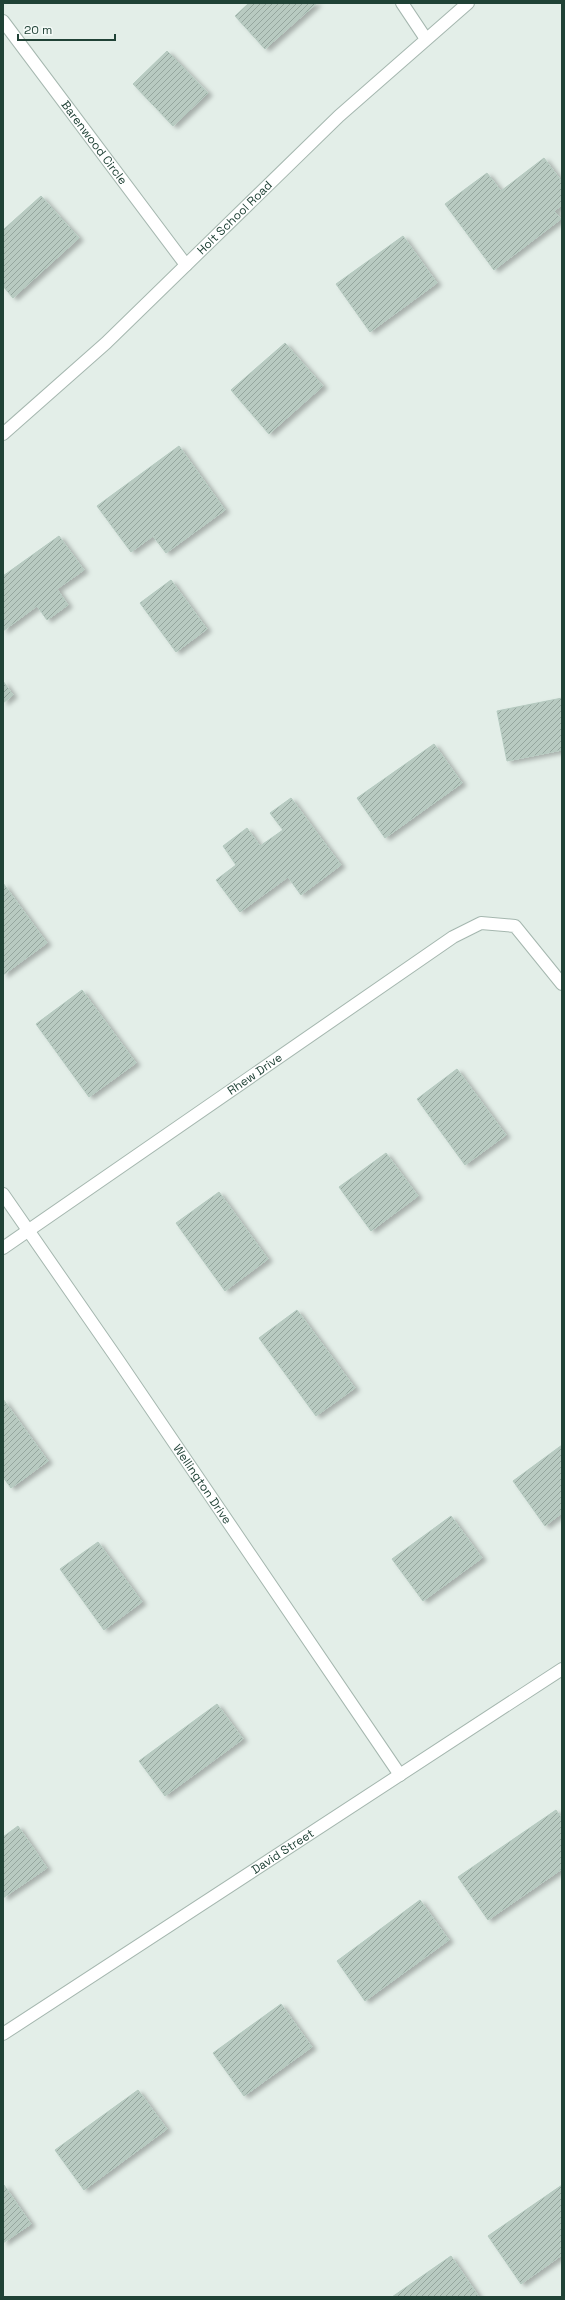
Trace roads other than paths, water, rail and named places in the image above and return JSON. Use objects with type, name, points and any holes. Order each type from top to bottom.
[{"type":"street","points":[[402,3],[426,39]]},
{"type":"street","name":"Holt School Road","points":[[3,434],[106,343],[339,116],[468,3]]},
{"type":"street","name":"Barenwood Circle","points":[[3,21],[186,264]]},
{"type":"street","name":"Rhew Drive","points":[[3,1248],[453,937],[481,923],[515,926],[562,984]]},
{"type":"street","name":"Wellington Drive","points":[[3,1194],[400,1775]]},
{"type":"street","name":"David Street","points":[[3,2034],[562,1669]]}]
